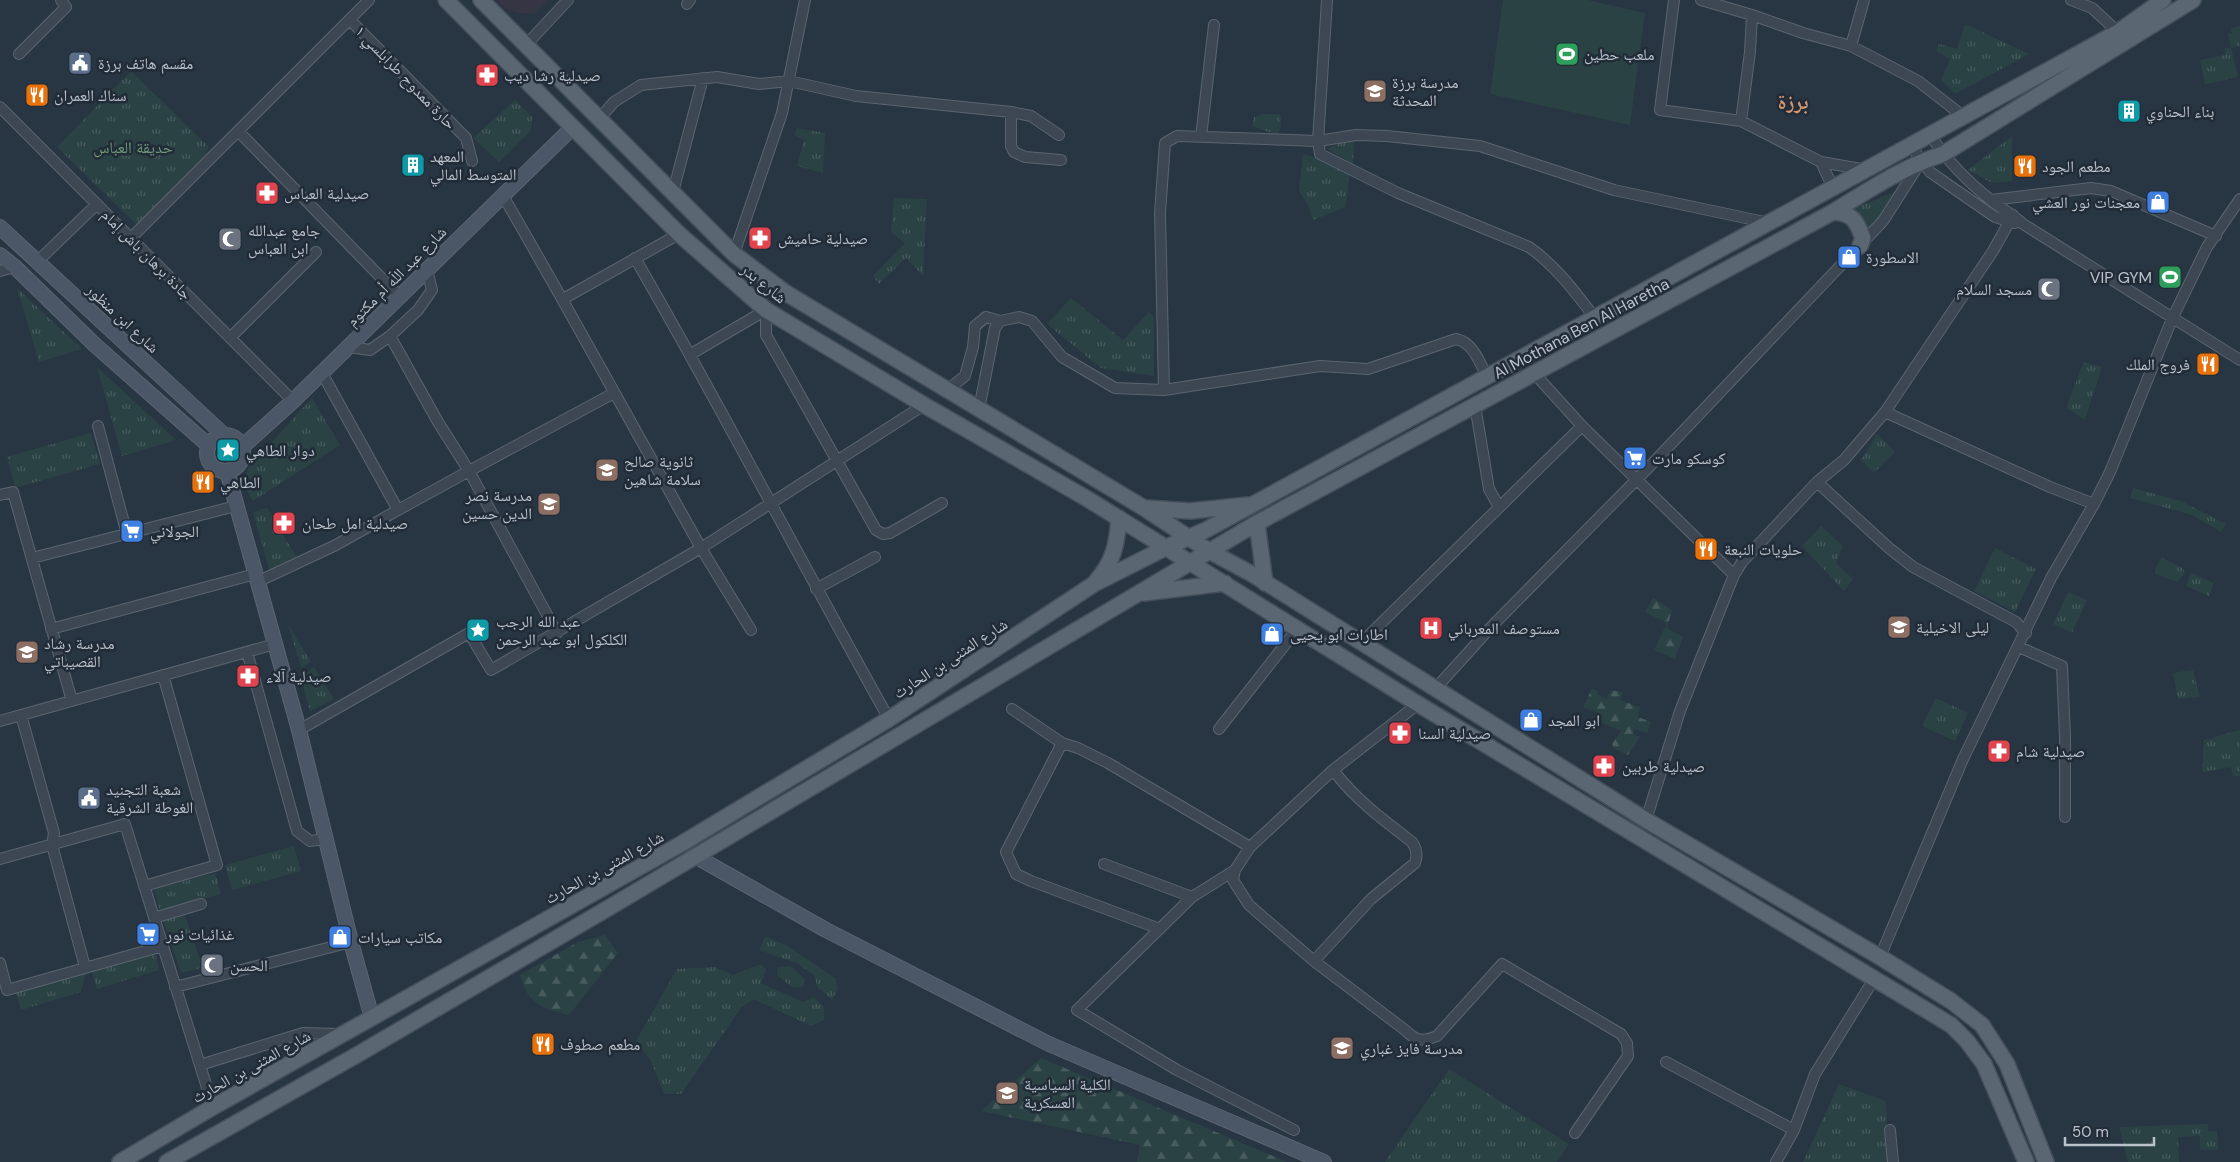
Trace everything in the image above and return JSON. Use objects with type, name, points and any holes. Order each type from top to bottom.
[{"type":"main road","name":"شارع بدر","points":[[446,0],[679,234],[766,310],[924,405],[1086,498],[1418,704],[1951,1025],[1967,1041],[1984,1064],[2026,1162]]},
{"type":"main road","name":"شارع بدر","points":[[481,0],[734,254],[786,293],[1144,508],[1209,551],[1266,583],[1646,820],[1880,957],[1951,1001],[1982,1025],[2007,1064],[2046,1162]]},
{"type":"main road","points":[[1094,584],[1254,505],[2118,32],[2163,0]]},
{"type":"main road","name":"Al Mothana Ben Al Haretha","points":[[1133,595],[1257,523],[1834,212],[1921,161],[1943,154],[2193,0]]},
{"type":"main road","name":"شارع عبد اللّه أم مكتوم","points":[[242,447],[294,401],[502,194],[573,127]]},
{"type":"main road","points":[[1834,212],[1842,212],[1856,221],[1863,238],[1860,246]]},
{"type":"main road","name":"شارع ابن منظور","points":[[0,227],[223,434]]},
{"type":"main road","points":[[0,255],[15,267],[95,345],[208,445]]},
{"type":"main road","points":[[223,434],[234,437],[242,447],[243,458],[240,463],[227,472],[216,469],[208,461],[206,450],[208,445],[217,436],[223,434]]},
{"type":"main road","points":[[227,472],[299,730],[351,942],[372,1018]]},
{"type":"main road","points":[[1086,498],[1098,482]]},
{"type":"main road","points":[[1144,508],[1190,511],[1254,505]]},
{"type":"main road","points":[[1094,584],[1112,560],[1116,547],[1119,518]]},
{"type":"main road","points":[[1257,523],[1266,583]]},
{"type":"main road","points":[[167,1162],[355,1056],[1133,595],[1225,583]]},
{"type":"main road","name":"شارع المثنى بن الحارث","points":[[120,1162],[213,1107],[676,846],[889,719],[1094,584]]},
{"type":"main road","points":[[1418,704],[1435,688]]},
{"type":"main road","points":[[695,856],[826,930],[1049,1044],[1324,1162]]},
{"type":"main road","points":[[1795,932],[1805,914]]},
{"type":"street","points":[[19,54],[66,7],[61,0]]},
{"type":"street","points":[[130,238],[369,0]]},
{"type":"street","points":[[526,45],[568,0]]},
{"type":"street","points":[[734,254],[782,113],[805,0]]},
{"type":"street","points":[[1327,0],[1318,142],[1320,154],[1398,193],[1529,247],[1545,258],[1595,318]]},
{"type":"street","points":[[1674,0],[1660,110],[1741,120],[1821,162],[1867,170]]},
{"type":"street","points":[[1700,0],[1752,15],[1803,33],[1851,46],[1918,81],[1963,116]]},
{"type":"street","points":[[1851,46],[1864,0]]},
{"type":"street","points":[[2070,0],[2092,8],[2118,32]]},
{"type":"street","points":[[1741,120],[1750,52],[1752,15]]},
{"type":"street","name":"حارة ممدوح طرابلسي ١","points":[[350,20],[466,138],[472,161]]},
{"type":"street","points":[[1201,137],[1214,25]]},
{"type":"street","points":[[600,118],[614,102],[641,85],[728,77],[759,84],[789,81],[856,96],[1011,112],[1031,116],[1059,135]]},
{"type":"street","points":[[673,192],[703,78]]},
{"type":"street","name":"جادة برهان باش إمام","points":[[0,107],[294,401]]},
{"type":"street","points":[[1011,112],[1011,146],[1014,152],[1024,157],[1060,160]]},
{"type":"street","points":[[238,131],[400,297]]},
{"type":"street","points":[[1930,135],[1943,154],[2011,219]]},
{"type":"street","points":[[1164,390],[1160,213],[1165,143],[1177,136],[1318,142],[1356,136],[1387,136],[1480,146],[1614,190],[1769,223]]},
{"type":"street","points":[[1911,146],[1921,161],[1940,179],[1995,217],[2011,219],[2023,224],[2240,360]]},
{"type":"street","points":[[1435,688],[1493,625],[1636,480],[1860,246],[1883,221],[1921,161]]},
{"type":"street","points":[[1821,162],[1832,188]]},
{"type":"street","points":[[1992,200],[2092,188],[2111,191],[2216,236]]},
{"type":"street","points":[[502,194],[563,298],[701,548],[751,630]]},
{"type":"street","points":[[1880,957],[1963,759],[2026,633],[2051,578],[2094,504],[2110,472],[2172,319],[2207,247],[2240,199]]},
{"type":"street","points":[[37,262],[97,204]]},
{"type":"street","points":[[1646,820],[1680,711],[1734,575],[1742,562],[1818,482],[1844,460],[1885,412],[1993,251],[2011,219]]},
{"type":"street","points":[[563,298],[679,234]]},
{"type":"street","points":[[230,338],[316,252]]},
{"type":"street","points":[[635,258],[691,354],[816,589],[889,719]]},
{"type":"street","points":[[0,271],[15,267]]},
{"type":"street","points":[[349,347],[370,350],[390,336],[418,310],[432,290],[427,270]]},
{"type":"street","points":[[691,354],[766,310]]},
{"type":"street","points":[[766,310],[766,335],[876,530],[883,534],[890,533],[942,503]]},
{"type":"street","points":[[947,390],[965,376],[973,347],[975,326],[986,317],[1000,320],[1019,316],[1032,321],[1062,357],[1115,388],[1164,390],[1320,366],[1368,369],[1456,339],[1464,340],[1470,346],[1488,377]]},
{"type":"street","points":[[979,409],[995,328],[1000,320]]},
{"type":"street","points":[[390,336],[438,422],[469,471],[557,633]]},
{"type":"street","points":[[322,373],[398,510]]},
{"type":"street","points":[[1534,373],[1582,426],[1734,575]]},
{"type":"street","points":[[51,629],[256,578],[336,545],[614,393]]},
{"type":"street","points":[[299,730],[470,633],[490,670],[557,633],[701,548],[924,405]]},
{"type":"street","points":[[1475,405],[1489,489],[1499,507]]},
{"type":"street","points":[[1885,412],[2050,487],[2094,504]]},
{"type":"street","points":[[98,426],[127,534]]},
{"type":"street","points":[[1361,643],[1582,426]]},
{"type":"street","points":[[1818,482],[1889,548],[1913,567],[2016,622],[2026,633]]},
{"type":"street","points":[[0,495],[13,492],[72,701]]},
{"type":"street","points":[[32,558],[236,506]]},
{"type":"street","points":[[816,589],[875,557]]},
{"type":"street","points":[[1219,729],[1298,628]]},
{"type":"street","points":[[0,721],[275,644]]},
{"type":"street","points":[[2019,647],[2062,666],[2065,737],[2065,817]]},
{"type":"street","points":[[247,652],[297,831],[310,841],[326,839]]},
{"type":"street","points":[[144,886],[217,865],[163,675]]},
{"type":"street","points":[[1418,704],[1333,770],[1250,847],[1235,870],[1233,880],[1250,906],[1314,961],[1413,1038],[1420,1041],[1437,1036],[1502,964],[1621,1034],[1627,1043],[1628,1056],[1575,1133]]},
{"type":"street","points":[[1012,709],[1062,743],[1078,748],[1108,763],[1250,847]]},
{"type":"street","points":[[21,715],[54,833],[52,845],[85,967]]},
{"type":"street","points":[[1062,743],[1006,852],[1016,874],[1160,929]]},
{"type":"street","points":[[1314,961],[1370,899],[1415,863],[1417,858],[1416,849],[1412,842],[1350,793],[1333,770]]},
{"type":"street","points":[[0,860],[125,824],[213,1107]]},
{"type":"street","points":[[1104,864],[1192,897]]},
{"type":"street","points":[[1235,870],[1192,897],[1077,1010],[1178,1070],[1294,1130]]},
{"type":"street","points":[[154,918],[201,904]]},
{"type":"street","points":[[175,987],[351,942]]},
{"type":"street","points":[[1,969],[7,990],[163,946]]},
{"type":"street","points":[[1776,1162],[1794,1130],[1815,1074],[1874,979]]},
{"type":"street","points":[[200,1065],[303,1033],[343,1034]]},
{"type":"street","points":[[1666,1062],[1794,1130]]},
{"type":"street","points":[[1890,1130],[1892,1162]]},
{"type":"shaded area","points":[[496,0],[548,0],[534,14],[518,13],[506,9]]},
{"type":"green space","name":"ملعب حطين","points":[[1503,0],[1588,0],[1645,13],[1630,125],[1490,94]]},
{"type":"green space","points":[[1965,24],[2029,54],[1955,94],[1941,80],[1950,59],[1936,51],[1939,44],[1957,49]]},
{"type":"green space","points":[[2240,26],[2240,46],[2231,48],[2238,77],[2205,84],[2200,60],[2226,55],[2225,49],[2231,47],[2228,34],[2232,33],[2231,28]]},
{"type":"green space","name":"حديقة العباس","points":[[131,71],[209,147],[205,152],[207,155],[138,226],[57,147]]},
{"type":"green space","points":[[515,100],[532,117],[531,130],[499,162],[473,138]]},
{"type":"green space","points":[[1263,114],[1280,114],[1281,126],[1278,135],[1252,126],[1254,117]]},
{"type":"green space","points":[[797,128],[825,133],[823,173],[797,166],[804,140],[794,135]]},
{"type":"green space","points":[[2012,136],[2012,181],[1992,183],[1968,170]]},
{"type":"green space","points":[[1347,140],[1354,141],[1353,164],[1327,149]]},
{"type":"green space","points":[[1303,154],[1350,169],[1346,207],[1313,220],[1308,205],[1299,191]]},
{"type":"green space","points":[[1897,191],[1867,234],[1848,211]]},
{"type":"green space","points":[[894,198],[927,199],[923,276],[906,258],[879,284],[873,276],[905,243],[891,232]]},
{"type":"green space","points":[[17,288],[82,349],[39,362]]},
{"type":"green space","points":[[1071,298],[1123,340],[1149,312],[1154,318],[1154,376],[1101,368],[1047,324]]},
{"type":"green space","points":[[2084,362],[2102,367],[2085,420],[2067,408]]},
{"type":"green space","points":[[97,367],[176,440],[122,456]]},
{"type":"green space","points":[[312,398],[340,445],[253,501],[246,485],[249,467]]},
{"type":"green space","points":[[91,433],[100,464],[15,488],[7,457]]},
{"type":"green space","points":[[1877,434],[1895,452],[1874,473],[1861,460]]},
{"type":"green space","points":[[2133,488],[2181,501],[2226,524],[2221,532],[2192,515],[2130,498]]},
{"type":"green space","points":[[267,508],[297,558],[293,563],[270,573],[253,513]]},
{"type":"green space","points":[[1821,526],[1843,546],[1836,563],[1853,579],[1844,591],[1802,546]]},
{"type":"green space","points":[[1995,548],[2036,569],[2015,612],[1974,591]]},
{"type":"green space","points":[[2161,557],[2182,568],[2185,572],[2178,582],[2155,574]]},
{"type":"green space","points":[[2191,573],[2214,583],[2209,596],[2186,586]]},
{"type":"green space","points":[[2068,592],[2087,600],[2072,633],[2053,624]]},
{"type":"green space","points":[[1653,598],[1672,610],[1667,628],[1683,637],[1675,659],[1654,650],[1667,623],[1645,612]]},
{"type":"green space","points":[[288,624],[311,662],[301,668]]},
{"type":"green space","points":[[314,667],[334,699],[310,711],[301,678]]},
{"type":"green space","points":[[2193,670],[2200,697],[2178,699],[2173,673]]},
{"type":"green space","points":[[1592,688],[1598,691],[1597,694],[1606,699],[1611,690],[1623,692],[1620,700],[1640,707],[1638,717],[1651,722],[1647,733],[1635,729],[1633,734],[1640,737],[1628,755],[1615,749],[1612,744],[1621,731],[1593,719],[1597,712],[1583,708]]},
{"type":"green space","points":[[1936,698],[1968,713],[1955,741],[1922,726]]},
{"type":"green space","points":[[2240,730],[2240,776],[2233,776],[2231,767],[2202,772],[2204,740]]},
{"type":"green space","points":[[294,846],[301,871],[232,890],[225,865]]},
{"type":"green space","points":[[215,873],[221,894],[160,911],[154,889]]},
{"type":"green space","points":[[185,916],[203,968],[181,973],[163,920]]},
{"type":"green space","points":[[605,935],[618,953],[569,1015],[537,1004],[527,993],[520,975],[578,942]]},
{"type":"green space","points":[[765,936],[788,946],[835,978],[838,988],[832,1000],[817,987],[815,976],[797,963],[759,950]]},
{"type":"green space","points":[[152,952],[156,956],[159,970],[97,989],[92,972],[96,967]]},
{"type":"green space","points":[[761,964],[766,970],[761,983],[803,1002],[814,997],[824,1007],[824,1020],[811,1026],[754,999],[741,1008],[681,1094],[664,1094],[651,1061],[636,1041],[677,969],[715,967],[733,975]]},
{"type":"green space","points":[[791,966],[805,980],[803,987],[792,987],[777,975],[778,967]]},
{"type":"green space","points":[[87,969],[81,992],[21,1010],[15,990]]},
{"type":"green space","points":[[1041,1058],[1287,1162],[1137,1162],[1140,1145],[981,1111]]},
{"type":"green space","points":[[1449,1069],[1569,1144],[1557,1162],[1385,1162]]},
{"type":"green space","points":[[1839,1084],[1886,1101],[1889,1162],[1803,1162]]},
{"type":"green space","points":[[2208,1124],[2208,1131],[2217,1131],[2218,1150],[2200,1150],[2200,1136],[2178,1137],[2179,1162],[2128,1162],[2119,1127]]},
{"type":"place","name":"ملعب حطين","points":[[1567,54]]},
{"type":"place","name":"مقسم هاتف برزة","points":[[80,63]]},
{"type":"place","name":"صيدلية رشا ديب","points":[[487,75]]},
{"type":"place","name":"مدرسة برزة المحدثة","points":[[1375,91]]},
{"type":"place","name":"سناك العمران","points":[[37,95]]},
{"type":"place","name":"بناء الحناوي","points":[[2129,111]]},
{"type":"place","name":"المعهد المتوسط المالي","points":[[413,165]]},
{"type":"place","name":"مطعم الجود","points":[[2025,166]]},
{"type":"place","name":"صيدلية العباس","points":[[267,193]]},
{"type":"place","name":"معجنات نور العشي","points":[[2158,202]]},
{"type":"place","name":"صيدلية حاميش","points":[[760,238]]},
{"type":"place","name":"جامع عبدالله ابن العباس","points":[[230,239]]},
{"type":"place","name":"الاسطورة","points":[[1849,257]]},
{"type":"place","name":"VIP GYM","points":[[2170,277]]},
{"type":"place","name":"مسجد السلام","points":[[2049,289]]},
{"type":"place","name":"فروج الملك","points":[[2208,364]]},
{"type":"place","name":"دوار الطاهي","points":[[228,450]]},
{"type":"place","name":"كوسكو مارت","points":[[1635,458]]},
{"type":"place","name":"ثانوية صالح سلامة شاهين","points":[[607,470]]},
{"type":"place","name":"الطاهي","points":[[203,482]]},
{"type":"place","name":"مدرسة نصر الدين حسين","points":[[549,504]]},
{"type":"place","name":"صيدلية امل طحان","points":[[284,523]]},
{"type":"place","name":"الجولاني","points":[[132,531]]},
{"type":"place","name":"حلويات النبعة","points":[[1706,549]]},
{"type":"place","name":"ليلى الاخيلية","points":[[1899,627]]},
{"type":"place","name":"مستوصف المعرباني","points":[[1431,628]]},
{"type":"place","name":"عبد الله الرجب الكلكول ابو عبد الرحمن","points":[[478,630]]},
{"type":"place","name":"اطارات ابو يحيى","points":[[1272,634]]},
{"type":"place","name":"مدرسة رشاد القصيباتي","points":[[27,652]]},
{"type":"place","name":"صيدلية آلاء","points":[[248,676]]},
{"type":"place","name":"ابو المجد","points":[[1531,720]]},
{"type":"place","name":"صيدلية السنا","points":[[1400,733]]},
{"type":"place","name":"صيدلية شام","points":[[1999,751]]},
{"type":"place","name":"صيدلية طربين","points":[[1604,766]]},
{"type":"place","name":"شعبة التجنيد الغوطة الشرقية","points":[[89,798]]},
{"type":"place","name":"غذائيات نور","points":[[148,934]]},
{"type":"place","name":"مكاتب سيارات","points":[[340,937]]},
{"type":"place","name":"الحسن","points":[[212,965]]},
{"type":"place","name":"مطعم صطوف","points":[[543,1044]]},
{"type":"place","name":"مدرسة فايز غباري","points":[[1342,1048]]},
{"type":"place","name":"الكلية السياسية العسكرية","points":[[1007,1093]]},
{"type":"district","name":"برزة","points":[[1793,102]]}]
